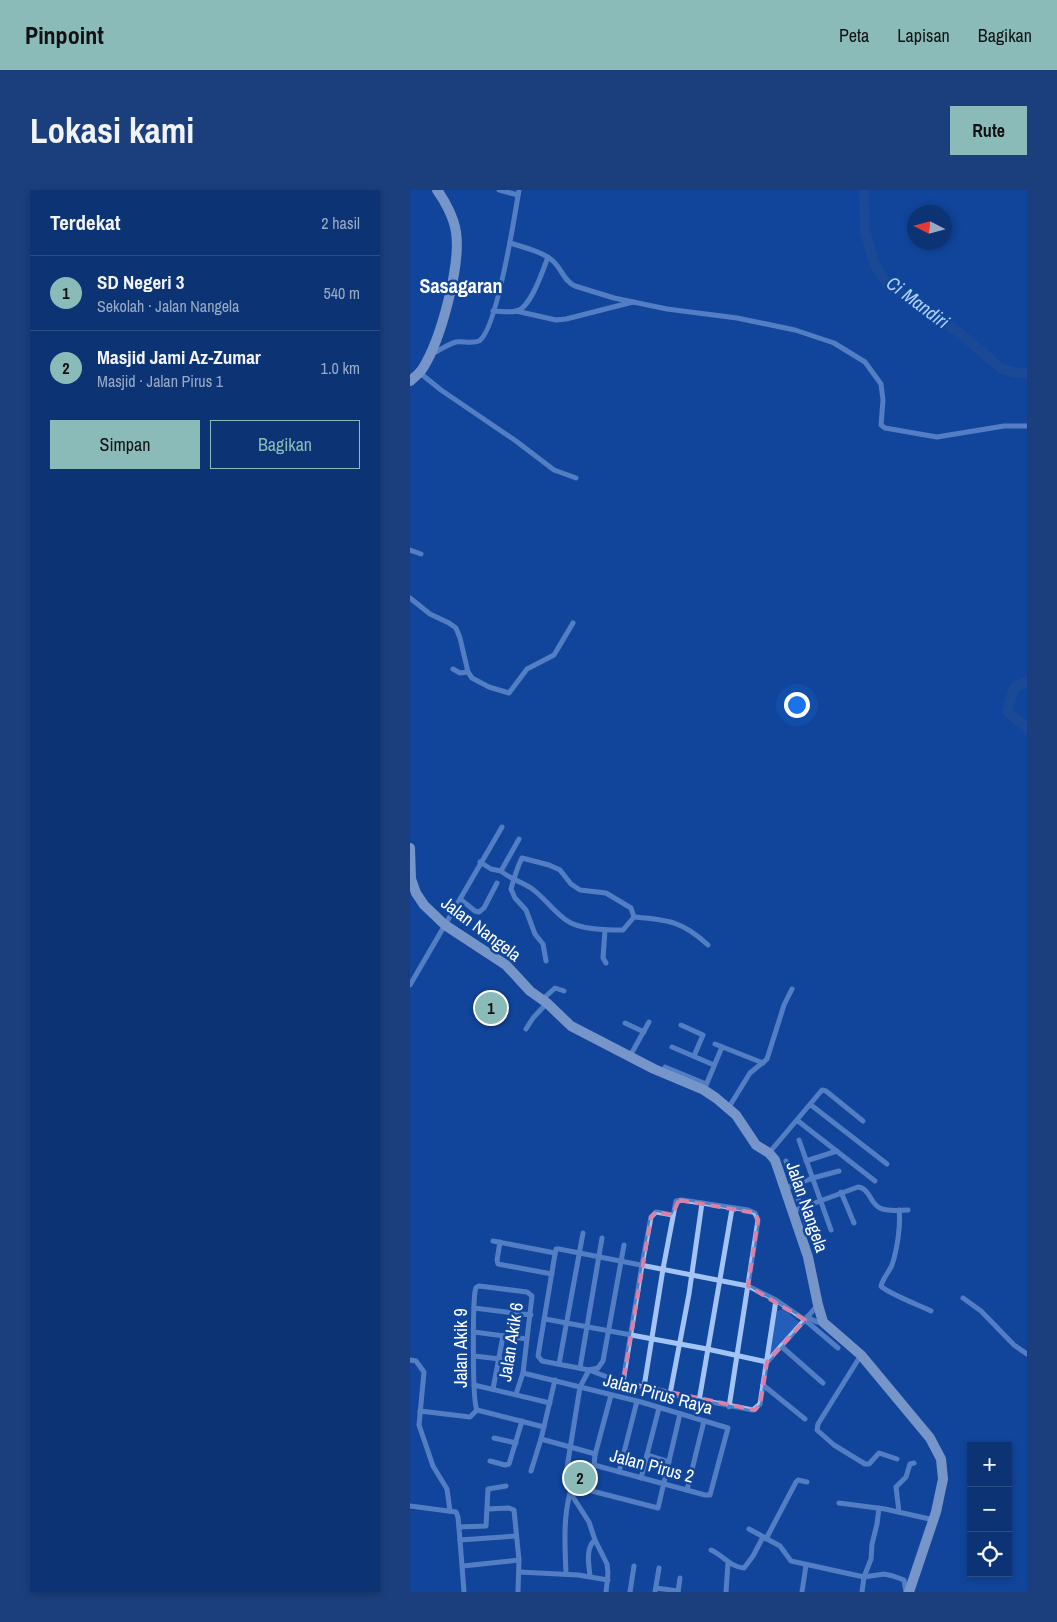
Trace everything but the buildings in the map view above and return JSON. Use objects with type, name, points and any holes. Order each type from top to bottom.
[{"type":"main road","points":[[410,381],[420,373],[430,355],[443,321],[450,294],[456,230],[438,190]]},
{"type":"main road","name":"Jalan Nangela","points":[[410,848],[411,879],[416,893],[424,905],[444,925],[506,966],[530,991],[545,1001],[571,1026],[629,1056],[705,1087],[739,1118],[756,1145],[769,1153],[790,1186],[823,1322]]},
{"type":"main road","points":[[823,1322],[861,1355],[930,1438],[939,1453],[943,1479],[934,1520],[908,1592]]},
{"type":"street","points":[[430,355],[457,342],[476,342],[480,340],[488,326],[502,280],[519,192],[499,190]]},
{"type":"street","points":[[510,243],[548,257],[558,266],[570,284],[634,302],[683,312],[737,318],[795,330],[834,343],[865,362],[881,384],[883,400],[880,421],[881,425],[885,428],[937,437],[1004,426],[1027,426]]},
{"type":"street","points":[[516,311],[523,308],[529,302],[548,257]]},
{"type":"street","points":[[493,311],[516,311],[556,320],[566,320],[634,302]]},
{"type":"street","points":[[420,373],[554,470],[576,478]]},
{"type":"street","points":[[410,550],[421,554]]},
{"type":"street","points":[[410,598],[430,614],[449,622],[456,628],[468,672],[472,678],[509,693],[526,669],[554,655],[573,622]]},
{"type":"street","points":[[453,669],[460,673],[468,672]]},
{"type":"street","points":[[410,985],[502,826]]},
{"type":"street","points":[[501,871],[519,839]]},
{"type":"street","points":[[546,961],[543,944],[535,934],[526,910],[511,889],[521,860],[525,857],[560,870],[571,884],[580,890],[606,892],[631,908],[634,917]]},
{"type":"street","points":[[480,862],[491,869],[501,871],[532,889],[568,922],[605,930],[623,930],[634,917]]},
{"type":"street","points":[[460,899],[475,912],[479,912],[484,908],[497,883]]},
{"type":"street","points":[[634,917],[664,920],[681,925],[694,932],[708,945]]},
{"type":"street","points":[[605,930],[603,958],[606,963]]},
{"type":"street","points":[[526,1029],[553,989],[558,988],[564,991]]},
{"type":"street","points":[[729,1108],[750,1073],[763,1062],[770,1050],[784,1005],[792,989]]},
{"type":"street","points":[[629,1056],[649,1022]]},
{"type":"street","points":[[625,1023],[644,1032]]},
{"type":"street","points":[[681,1025],[703,1035],[694,1056]]},
{"type":"street","points":[[715,1044],[763,1062]]},
{"type":"street","points":[[672,1046],[714,1065]]},
{"type":"street","points":[[665,1067],[705,1087],[722,1047]]},
{"type":"street","points":[[769,1153],[798,1121],[822,1090],[863,1121]]},
{"type":"street","points":[[810,1105],[887,1164]]},
{"type":"street","points":[[798,1121],[875,1181]]},
{"type":"street","points":[[799,1140],[831,1230]]},
{"type":"street","points":[[806,1161],[837,1151]]},
{"type":"street","points":[[786,1161],[790,1186],[840,1170]]},
{"type":"street","points":[[809,1232],[797,1209],[854,1187],[863,1188],[877,1207],[886,1210],[908,1210]]},
{"type":"street","points":[[841,1192],[854,1223]]},
{"type":"street","points":[[644,1387],[675,1203],[677,1200],[751,1211],[758,1217],[729,1406]]},
{"type":"street","points":[[670,1394],[702,1204]]},
{"type":"street","points":[[698,1401],[732,1208]]},
{"type":"street","points":[[899,1210],[900,1224],[895,1254],[892,1265],[882,1282],[882,1287],[931,1311]]},
{"type":"street","points":[[623,1382],[652,1214],[658,1212],[673,1215]]},
{"type":"street","points":[[559,1364],[583,1234]]},
{"type":"street","points":[[580,1368],[602,1238]]},
{"type":"street","points":[[493,1241],[555,1253]]},
{"type":"street","points":[[500,1242],[498,1264],[552,1274]]},
{"type":"street","points":[[606,1592],[608,1580],[607,1564],[595,1540],[589,1522],[570,1492],[566,1466],[580,1386],[587,1371],[601,1366],[624,1245]]},
{"type":"street","points":[[776,1300],[760,1404],[756,1410],[742,1410],[698,1401],[623,1382],[580,1368],[542,1361],[538,1356],[556,1249],[748,1286],[776,1300],[806,1318],[823,1322]]},
{"type":"street","name":"Jalan Akik 9","points":[[477,1410],[475,1406],[474,1385],[474,1308],[477,1286],[530,1294]]},
{"type":"street","name":"Jalan Akik 6","points":[[516,1394],[523,1373],[532,1297],[530,1294]]},
{"type":"street","points":[[963,1298],[981,1311],[1014,1345],[1027,1354]]},
{"type":"street","points":[[767,1362],[818,1305]]},
{"type":"street","points":[[474,1308],[530,1315]]},
{"type":"street","points":[[806,1318],[838,1348]]},
{"type":"street","points":[[545,1319],[767,1362]]},
{"type":"street","points":[[474,1332],[527,1339]]},
{"type":"street","points":[[494,1389],[503,1336]]},
{"type":"street","points":[[781,1346],[823,1383]]},
{"type":"street","points":[[861,1355],[818,1424],[817,1430],[834,1445],[865,1464],[869,1464],[879,1453],[897,1459]]},
{"type":"street","points":[[474,1356],[500,1359]]},
{"type":"street","points":[[410,1360],[416,1361],[424,1372],[420,1431],[434,1466],[447,1489],[450,1511]]},
{"type":"street","name":"Jalan Pirus Raya","points":[[523,1373],[637,1401],[728,1428],[710,1495]]},
{"type":"street","points":[[531,1471],[542,1439],[555,1380]]},
{"type":"street","points":[[474,1385],[550,1403]]},
{"type":"street","points":[[763,1385],[805,1419]]},
{"type":"street","points":[[595,1455],[612,1395]]},
{"type":"street","points":[[619,1472],[637,1401]]},
{"type":"street","points":[[641,1478],[659,1408]]},
{"type":"street","points":[[420,1410],[470,1417],[477,1410],[544,1426]]},
{"type":"street","points":[[567,1482],[588,1490],[658,1508],[680,1414]]},
{"type":"street","points":[[490,1461],[505,1466],[509,1464],[522,1421]]},
{"type":"street","points":[[687,1490],[704,1421]]},
{"type":"street","points":[[494,1438],[516,1443]]},
{"type":"street","name":"Jalan Pirus 2","points":[[542,1439],[595,1455],[594,1465],[707,1496],[710,1495]]},
{"type":"street","points":[[647,1455],[669,1462]]},
{"type":"street","points":[[899,1512],[896,1487],[906,1477],[910,1464],[914,1463]]},
{"type":"street","points":[[588,1490],[594,1465]]},
{"type":"street","points":[[711,1550],[722,1556],[728,1563],[744,1568],[754,1556],[796,1482],[798,1480],[807,1482]]},
{"type":"street","points":[[459,1527],[486,1526],[488,1489],[506,1486]]},
{"type":"street","points":[[566,1574],[566,1512],[570,1492]]},
{"type":"street","points":[[839,1503],[879,1508],[934,1520]]},
{"type":"street","points":[[410,1506],[450,1511],[457,1514],[464,1592]]},
{"type":"street","points":[[862,1592],[864,1576],[871,1559],[879,1508]]},
{"type":"street","points":[[487,1509],[513,1509],[519,1560],[518,1592]]},
{"type":"street","points":[[749,1529],[782,1548],[791,1562],[864,1576],[884,1574],[900,1578],[905,1582],[908,1592]]},
{"type":"street","points":[[460,1540],[516,1536]]},
{"type":"street","points":[[590,1576],[589,1549],[595,1540]]},
{"type":"street","points":[[463,1566],[519,1560]]},
{"type":"street","points":[[726,1592],[728,1563]]},
{"type":"street","points":[[802,1592],[806,1565]]},
{"type":"street","points":[[630,1592],[634,1566]]},
{"type":"street","points":[[659,1568],[655,1590],[678,1592],[680,1578]]},
{"type":"street","points":[[519,1572],[590,1576],[608,1580]]},
{"type":"highlighted area","points":[[679,1200],[755,1213],[758,1220],[748,1286],[805,1320],[767,1362],[760,1404],[755,1410],[623,1382],[651,1217],[656,1212],[672,1215]]},
{"type":"shaded area","points":[[784,1309],[799,1322],[772,1355],[770,1353],[777,1311]]},
{"type":"waterway","name":"Ci Mandiri","points":[[864,190],[865,231],[875,265],[888,285],[956,330],[1002,369],[1027,374]]},
{"type":"waterway","name":"Ci Mandiri","points":[[1027,681],[1014,688],[1007,711],[1027,728]]},
{"type":"place","name":"SD Negeri 3","points":[[491,1008]]},
{"type":"place","name":"Masjid Jami Az-Zumar","points":[[580,1478]]},
{"type":"district","name":"Sasagaran","points":[[461,286]]}]
